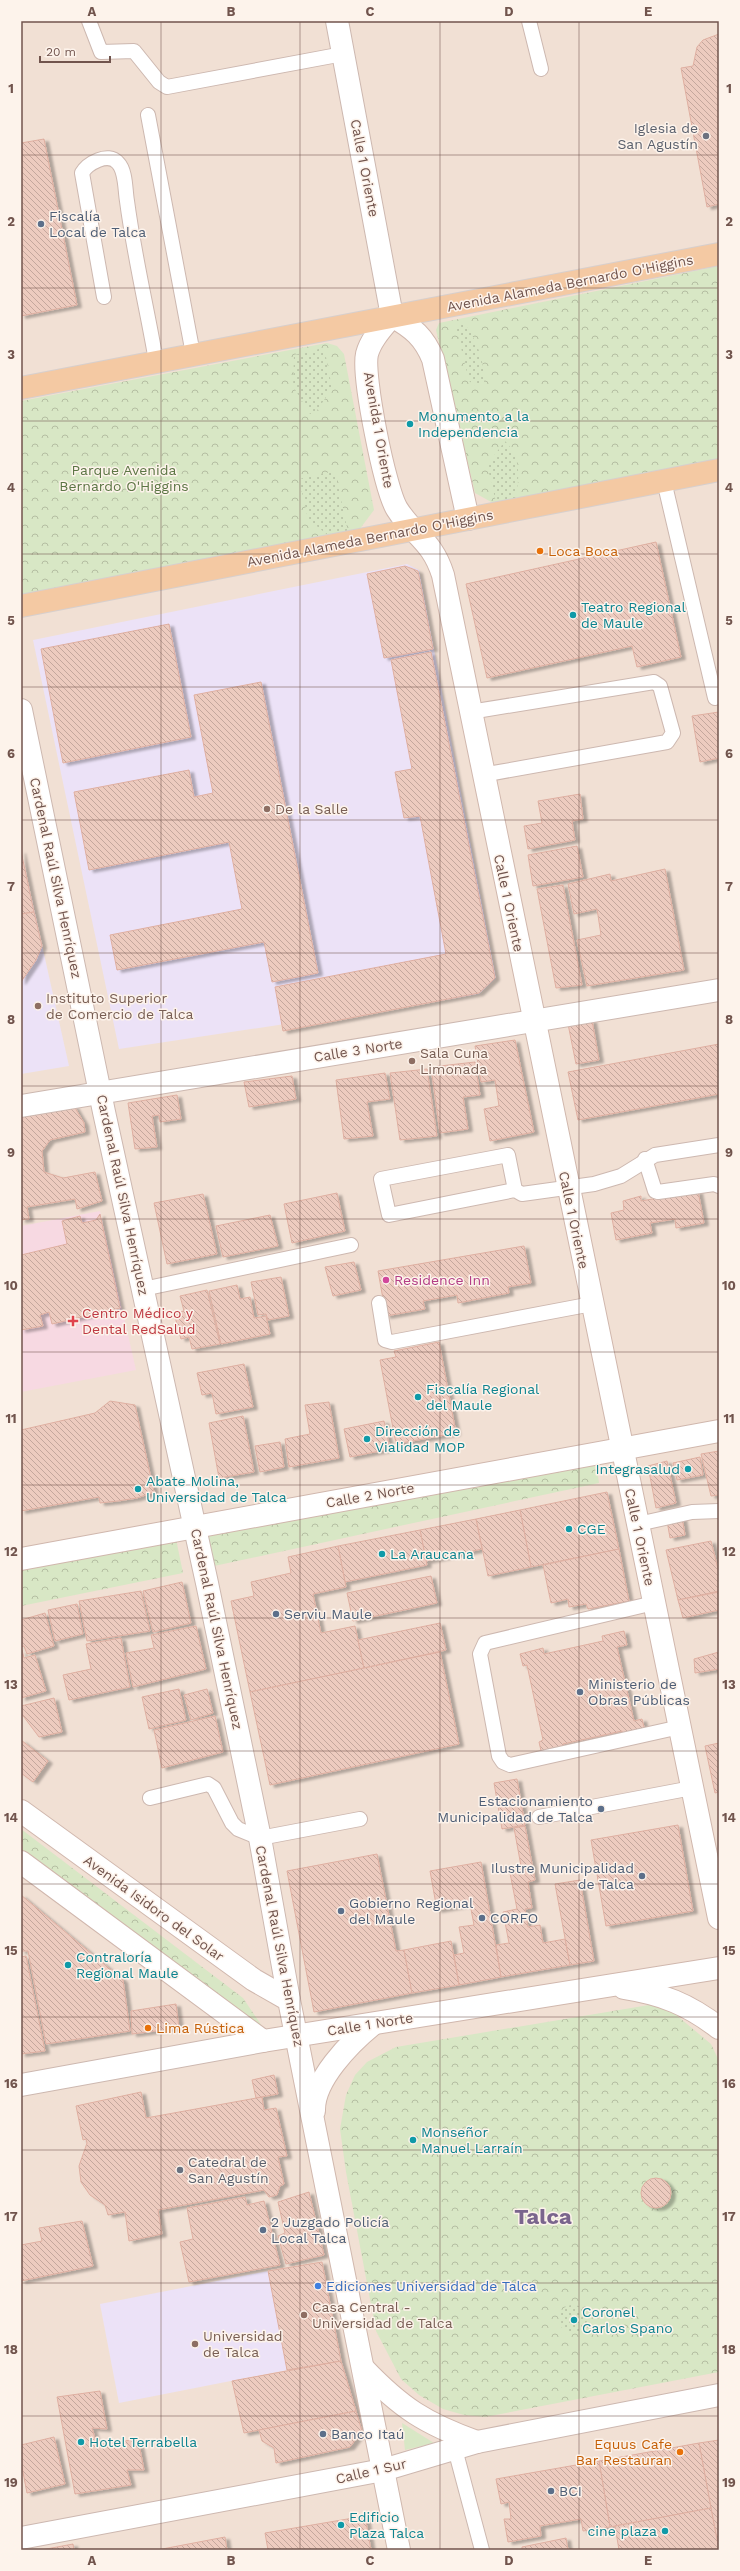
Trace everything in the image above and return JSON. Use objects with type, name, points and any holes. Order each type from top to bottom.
[{"type":"main road","name":"Calle 1 Oriente","points":[[337,21],[392,316]]},
{"type":"main road","name":"Avenida Alameda Bernardo O'Higgins","points":[[21,388],[719,254]]},
{"type":"main road","points":[[392,316],[419,333],[427,344],[433,360],[468,519]]},
{"type":"main road","name":"Avenida 1 Oriente","points":[[392,316],[371,343],[367,354],[368,374],[391,497],[399,512],[414,530]]},
{"type":"main road","name":"Avenida Alameda Bernardo O'Higgins","points":[[21,606],[719,470]]},
{"type":"main road","name":"Calle 1 Oriente","points":[[414,530],[425,540],[438,561],[719,1918]]},
{"type":"main road","name":"Cardenal Raúl Silva Henríquez","points":[[21,710],[260,1838],[289,2000],[364,2368],[399,2550]]},
{"type":"main road","name":"Calle 3 Norte","points":[[21,1106],[719,990]]},
{"type":"main road","name":"Calle 2 Norte","points":[[21,1559],[719,1430]]},
{"type":"main road","name":"Avenida Isidoro del Solar","points":[[21,1811],[254,1980],[289,2000]]},
{"type":"main road","points":[[21,1862],[263,2041]]},
{"type":"main road","name":"Calle 1 Norte","points":[[21,2085],[297,2035],[719,1968]]},
{"type":"main road","points":[[611,1986],[670,1998],[696,2011],[719,2028]]},
{"type":"main road","points":[[314,2123],[314,2105],[331,2068],[348,2047],[372,2024]]},
{"type":"main road","points":[[364,2368],[382,2387],[425,2422],[477,2442]]},
{"type":"main road","name":"Calle 1 Sur","points":[[21,2538],[383,2470],[477,2442],[719,2395]]},
{"type":"lane","points":[[89,21],[101,52],[134,51],[159,82],[167,87],[177,87],[343,54]]},
{"type":"lane","points":[[529,21],[542,69]]},
{"type":"lane","points":[[148,115],[193,354]]},
{"type":"lane","points":[[104,297],[82,173],[86,166],[102,159],[112,159],[118,162],[122,172],[130,224],[156,362]]},
{"type":"lane","points":[[664,481],[716,698]]},
{"type":"lane","points":[[470,712],[654,682],[660,686],[673,733],[667,742],[482,775]]},
{"type":"lane","points":[[515,1190],[508,1155],[381,1179],[389,1215],[515,1190],[522,1194],[568,1188],[621,1176],[645,1159],[655,1155],[719,1145]]},
{"type":"lane","points":[[645,1159],[655,1191],[658,1192],[714,1184],[719,1186]]},
{"type":"lane","points":[[143,1289],[351,1245]]},
{"type":"lane","points":[[379,1303],[385,1340],[392,1342],[592,1304]]},
{"type":"lane","points":[[638,1524],[692,1512],[719,1511]]},
{"type":"lane","points":[[654,1603],[485,1643],[480,1654],[499,1756],[503,1762],[510,1765],[680,1727]]},
{"type":"lane","points":[[150,1798],[208,1784],[214,1788],[232,1823],[238,1829],[260,1838],[360,1819]]},
{"type":"lane","points":[[539,1817],[692,1788]]},
{"type":"lane","points":[[456,2449],[482,2550]]},
{"type":"shaded area","points":[[21,21],[719,21],[719,2550],[21,2550]]},
{"type":"shaded area","name":"De la Salle","points":[[407,564],[419,570],[496,978],[479,994],[286,1028],[285,1024],[119,1049],[33,640]]},
{"type":"shaded area","name":"Instituto Superior de Comercio de Talca","points":[[21,851],[69,1066],[21,1074]]},
{"type":"shaded area","name":"Centro Médico y Dental RedSalud","points":[[100,1211],[136,1370],[21,1392],[21,1226]]},
{"type":"shaded area","name":"Universidad de Talca","points":[[268,2271],[287,2370],[119,2403],[100,2304]]},
{"type":"green space","points":[[719,266],[719,459],[493,503],[475,493],[436,330],[439,323]]},
{"type":"green space","points":[[465,323],[477,345],[482,360],[484,384],[476,386],[469,381],[457,331],[457,326]]},
{"type":"green space","name":"Parque Avenida Bernardo O'Higgins","points":[[327,343],[337,346],[344,354],[374,510],[359,530],[21,595],[21,401]]},
{"type":"green space","points":[[319,349],[325,352],[332,388],[316,412],[310,414],[293,386],[294,355]]},
{"type":"green space","points":[[505,441],[510,447],[517,461],[517,491],[515,499],[496,502],[487,465]]},
{"type":"green space","points":[[335,471],[348,532],[329,536],[308,519],[299,479]]},
{"type":"green space","points":[[596,1463],[599,1483],[214,1566],[206,1533]]},
{"type":"green space","points":[[176,1539],[183,1573],[21,1606],[21,1568]]},
{"type":"green space","points":[[21,1829],[243,1998],[266,2032],[21,1850]]},
{"type":"green space","points":[[655,2004],[669,2009],[711,2044],[719,2061],[719,2372],[485,2417],[464,2415],[443,2409],[419,2395],[401,2379],[376,2331],[346,2172],[340,2129],[346,2095],[355,2075],[367,2062],[396,2047]]},
{"type":"green space","points":[[573,2305],[583,2309],[587,2319],[583,2329],[573,2333],[563,2329],[559,2319],[563,2309]]},
{"type":"green space","points":[[402,2423],[434,2443],[405,2450]]},
{"type":"building","name":"Iglesia de San Agustín","points":[[719,34],[719,204],[707,207],[681,68],[693,66],[697,47],[703,40]]},
{"type":"building","name":"Fiscalía Local de Talca","points":[[44,139],[77,305],[21,316],[21,143]]},
{"type":"building","name":"Teatro Regional de Maule","points":[[656,542],[681,657],[637,667],[632,646],[487,678],[466,584]]},
{"type":"building","points":[[405,566],[418,571],[433,649],[384,658],[367,574]]},
{"type":"building","points":[[169,624],[191,737],[63,763],[41,649]]},
{"type":"building","points":[[431,652],[495,978],[479,993],[283,1031],[275,987],[446,954],[420,816],[404,818],[395,772],[412,769],[391,660]]},
{"type":"building","points":[[261,682],[318,973],[272,982],[264,942],[117,970],[110,935],[242,909],[229,842],[89,870],[74,792],[189,770],[194,797],[213,793],[194,695]]},
{"type":"building","points":[[719,712],[719,758],[700,762],[692,716]]},
{"type":"building","points":[[580,794],[583,819],[572,821],[575,840],[528,849],[524,826],[542,823],[538,801]]},
{"type":"building","points":[[577,846],[583,877],[533,886],[528,855]]},
{"type":"building","points":[[21,851],[34,912],[21,914]]},
{"type":"building","points":[[665,869],[684,970],[587,986],[577,940],[601,935],[597,909],[574,914],[568,884],[610,874],[611,881]]},
{"type":"building","points":[[563,885],[582,985],[556,988],[537,889]]},
{"type":"building","points":[[34,912],[42,946],[36,960],[21,982],[21,914]]},
{"type":"building","points":[[592,1020],[599,1060],[576,1064],[568,1024]]},
{"type":"building","points":[[515,1040],[534,1132],[490,1141],[484,1109],[499,1106],[495,1080],[481,1082],[475,1046]]},
{"type":"building","points":[[719,1044],[719,1094],[578,1120],[568,1072]]},
{"type":"building","points":[[475,1062],[480,1095],[463,1097],[468,1129],[440,1133],[431,1067]]},
{"type":"building","points":[[427,1069],[437,1136],[400,1140],[390,1073]]},
{"type":"building","points":[[385,1073],[390,1099],[367,1102],[373,1136],[344,1139],[336,1080]]},
{"type":"building","points":[[292,1076],[296,1099],[249,1107],[244,1082]]},
{"type":"building","points":[[177,1095],[181,1119],[160,1122],[159,1115],[152,1116],[157,1147],[135,1149],[128,1103]]},
{"type":"building","points":[[74,1106],[84,1123],[85,1132],[50,1140],[42,1151],[44,1172],[63,1178],[95,1172],[102,1201],[77,1209],[75,1199],[27,1207],[29,1219],[21,1220],[21,1116]]},
{"type":"building","points":[[698,1191],[704,1223],[676,1228],[675,1219],[650,1223],[652,1233],[616,1240],[611,1213],[624,1210],[623,1201],[641,1196],[641,1201]]},
{"type":"building","points":[[337,1193],[345,1231],[292,1243],[284,1204]]},
{"type":"building","points":[[203,1194],[217,1254],[167,1264],[154,1203]]},
{"type":"building","points":[[100,1214],[120,1308],[52,1324],[49,1312],[40,1315],[43,1326],[21,1330],[21,1255],[67,1244],[62,1221],[80,1216],[82,1223],[96,1220]]},
{"type":"building","points":[[270,1215],[278,1246],[223,1257],[216,1226]]},
{"type":"building","points":[[524,1246],[531,1283],[508,1287],[509,1293],[458,1303],[457,1295],[423,1301],[425,1309],[386,1316],[378,1271]]},
{"type":"building","points":[[354,1262],[361,1290],[333,1296],[325,1267]]},
{"type":"building","points":[[281,1277],[289,1316],[268,1320],[266,1314],[258,1315],[251,1282]]},
{"type":"building","points":[[237,1285],[240,1299],[250,1297],[254,1318],[266,1316],[270,1334],[221,1344],[209,1291]]},
{"type":"building","points":[[207,1290],[220,1344],[192,1349],[189,1337],[181,1339],[174,1313],[184,1311],[180,1296]]},
{"type":"building","name":"Fiscalía Regional del Maule","points":[[439,1342],[456,1433],[396,1444],[380,1360],[396,1357],[394,1351]]},
{"type":"building","points":[[244,1364],[253,1407],[216,1414],[212,1393],[202,1395],[197,1373]]},
{"type":"building","points":[[110,1401],[135,1405],[154,1492],[137,1498],[118,1501],[100,1503],[99,1497],[21,1511],[21,1430],[95,1413]]},
{"type":"building","points":[[329,1402],[339,1458],[289,1467],[285,1439],[310,1434],[305,1405]]},
{"type":"building","points":[[243,1416],[254,1472],[219,1478],[209,1423]]},
{"type":"building","name":"Dirección de Vialidad MOP","points":[[384,1421],[390,1449],[350,1457],[344,1429]]},
{"type":"building","points":[[280,1442],[284,1467],[260,1472],[255,1446]]},
{"type":"building","points":[[719,1451],[719,1495],[711,1496],[701,1454]]},
{"type":"building","name":"Integrasalud","points":[[700,1457],[703,1475],[677,1480],[673,1463]]},
{"type":"building","points":[[667,1461],[676,1503],[656,1508],[648,1466]]},
{"type":"building","name":"CGE","points":[[607,1492],[619,1549],[531,1567],[520,1510]]},
{"type":"building","points":[[520,1510],[531,1567],[488,1576],[476,1519]]},
{"type":"building","points":[[682,1517],[685,1535],[670,1538],[667,1521]]},
{"type":"building","points":[[476,1519],[482,1549],[426,1561],[420,1530]]},
{"type":"building","name":"La Araucana","points":[[420,1530],[427,1565],[345,1582],[338,1546]]},
{"type":"building","points":[[711,1541],[719,1573],[719,1591],[678,1600],[666,1550]]},
{"type":"building","name":"Serviu Maule","points":[[338,1546],[346,1587],[313,1594],[321,1633],[355,1626],[364,1668],[250,1692],[231,1601],[254,1596],[251,1582],[291,1573],[288,1557]]},
{"type":"building","points":[[619,1549],[629,1601],[588,1609],[586,1604],[569,1607],[568,1599],[551,1603],[543,1565]]},
{"type":"building","name":"La Araucana","points":[[431,1576],[437,1603],[353,1621],[347,1593]]},
{"type":"building","points":[[182,1582],[191,1623],[153,1632],[143,1591]]},
{"type":"building","points":[[141,1591],[150,1631],[87,1641],[79,1601]]},
{"type":"building","points":[[719,1592],[719,1610],[683,1618],[678,1600]]},
{"type":"building","points":[[77,1604],[83,1634],[55,1641],[48,1610]]},
{"type":"building","points":[[45,1613],[54,1646],[27,1654],[24,1646],[21,1647],[21,1620]]},
{"type":"building","points":[[440,1623],[446,1650],[364,1668],[358,1640]]},
{"type":"building","points":[[196,1626],[206,1669],[133,1687],[126,1653],[154,1648],[151,1635]]},
{"type":"building","name":"Ministerio de Obras Públicas","points":[[624,1631],[627,1645],[617,1647],[634,1721],[642,1719],[645,1731],[623,1736],[622,1731],[563,1744],[564,1750],[542,1755],[539,1742],[543,1740],[527,1665],[523,1666],[520,1654],[543,1648],[544,1654],[603,1641],[602,1636]]},
{"type":"building","points":[[121,1638],[130,1687],[69,1700],[63,1675],[91,1669],[86,1644]]},
{"type":"building","points":[[22,1650],[24,1658],[35,1655],[46,1691],[21,1698]]},
{"type":"building","points":[[440,1652],[459,1744],[270,1785],[250,1692]]},
{"type":"building","points":[[719,1652],[719,1669],[695,1673],[694,1659]]},
{"type":"building","points":[[179,1689],[186,1720],[149,1729],[142,1697]]},
{"type":"building","points":[[207,1689],[213,1713],[191,1720],[184,1695]]},
{"type":"building","points":[[54,1698],[62,1732],[39,1737],[21,1713],[21,1706]]},
{"type":"building","points":[[215,1716],[223,1752],[162,1768],[154,1730]]},
{"type":"building","points":[[21,1740],[48,1761],[33,1782],[21,1773]]},
{"type":"building","points":[[719,1743],[719,1792],[715,1793],[705,1746]]},
{"type":"building","points":[[517,1779],[525,1825],[502,1829],[494,1783]]},
{"type":"building","name":"Ilustre Municipalidad de Talca","points":[[678,1825],[693,1911],[606,1926],[591,1840]]},
{"type":"building","points":[[525,1826],[535,1880],[528,1882],[532,1908],[525,1909],[528,1927],[540,1925],[543,1943],[565,1939],[570,1965],[501,1977],[496,1945],[509,1943],[503,1912],[517,1909],[509,1868],[521,1866],[514,1828]]},
{"type":"building","name":"Gobierno Regional del Maule","points":[[377,1854],[396,1951],[404,1950],[412,1993],[314,2012],[287,1871]]},
{"type":"building","name":"CORFO","points":[[481,1862],[501,1977],[459,1985],[454,1955],[464,1953],[459,1927],[474,1925],[470,1904],[437,1910],[430,1871]]},
{"type":"building","points":[[580,1880],[594,1961],[570,1965],[555,1884]]},
{"type":"building","name":"Contraloría Regional Maule","points":[[21,1895],[123,1980],[130,2031],[46,2044],[28,1951],[21,1951]]},
{"type":"building","points":[[451,1941],[459,1985],[412,1993],[404,1950]]},
{"type":"building","points":[[26,1956],[45,2051],[21,2054],[21,1957]]},
{"type":"building","points":[[176,2004],[179,2028],[132,2034],[131,2011]]},
{"type":"building","points":[[274,2075],[278,2094],[256,2098],[252,2080]]},
{"type":"building","name":"Catedral de San Agustín","points":[[141,2092],[146,2118],[262,2097],[264,2110],[276,2108],[287,2156],[278,2157],[284,2184],[280,2186],[277,2195],[269,2197],[264,2190],[158,2210],[162,2234],[129,2241],[125,2212],[108,2215],[105,2205],[90,2195],[81,2182],[79,2166],[87,2143],[86,2139],[83,2140],[76,2106]]},
{"type":"building","points":[[656,2178],[667,2182],[671,2193],[667,2204],[656,2208],[645,2204],[641,2193],[645,2182]]},
{"type":"building","points":[[309,2192],[324,2255],[286,2264],[278,2236],[285,2233],[278,2202]]},
{"type":"building","points":[[245,2197],[247,2205],[264,2201],[280,2265],[189,2282],[180,2242],[193,2239],[187,2208]]},
{"type":"building","points":[[82,2221],[93,2266],[21,2281],[21,2245],[42,2241],[39,2228]]},
{"type":"building","name":"Casa Central - Universidad de Talca","points":[[322,2262],[341,2361],[287,2370],[268,2271]]},
{"type":"building","points":[[341,2361],[356,2411],[244,2433],[232,2381]]},
{"type":"building","name":"Hotel Terrabella","points":[[100,2391],[107,2429],[92,2428],[97,2445],[138,2439],[144,2470],[127,2470],[131,2485],[75,2494],[57,2397]]},
{"type":"building","points":[[356,2411],[362,2431],[350,2447],[276,2463],[274,2448],[262,2441],[259,2430]]},
{"type":"building","points":[[54,2437],[65,2484],[27,2493],[21,2462],[21,2445]]},
{"type":"building","points":[[719,2440],[719,2535],[716,2536],[699,2443]]},
{"type":"building","points":[[699,2443],[711,2508],[610,2527],[599,2461]]},
{"type":"building","name":"BCI","points":[[599,2461],[610,2527],[583,2531],[581,2519],[540,2526],[541,2536],[508,2542],[504,2519],[511,2519],[509,2502],[501,2504],[496,2479]]},
{"type":"building","name":"cine plaza","points":[[711,2508],[719,2550],[619,2550],[615,2526]]},
{"type":"building","name":"Edificio Plaza Talca","points":[[365,2516],[371,2550],[268,2550],[265,2533]]},
{"type":"building","points":[[225,2537],[227,2550],[157,2550]]},
{"type":"building","points":[[566,2538],[568,2550],[522,2550],[522,2547]]},
{"type":"building","points":[[73,2544],[74,2550],[41,2550]]},
{"type":"place","name":"Iglesia de San Agustín","points":[[706,136]]},
{"type":"place","name":"Fiscalía Local de Talca","points":[[41,224]]},
{"type":"place","name":"Monumento a la Independencia","points":[[410,424]]},
{"type":"place","name":"Loca Boca","points":[[540,551]]},
{"type":"place","name":"Teatro Regional de Maule","points":[[573,615]]},
{"type":"place","name":"De la Salle","points":[[267,809]]},
{"type":"place","name":"Instituto Superior de Comercio de Talca","points":[[38,1006]]},
{"type":"place","name":"Sala Cuna Limonada","points":[[412,1061]]},
{"type":"place","name":"Residence Inn","points":[[386,1280]]},
{"type":"place","name":"Centro Médico y Dental RedSalud","points":[[73,1321]]},
{"type":"place","name":"Fiscalía Regional del Maule","points":[[418,1397]]},
{"type":"place","name":"Dirección de Vialidad MOP","points":[[367,1439]]},
{"type":"place","name":"Integrasalud","points":[[688,1469]]},
{"type":"place","name":"Abate Molina, Universidad de Talca","points":[[138,1489]]},
{"type":"place","name":"CGE","points":[[569,1529]]},
{"type":"place","name":"La Araucana","points":[[382,1554]]},
{"type":"place","name":"Serviu Maule","points":[[276,1614]]},
{"type":"place","name":"Ministerio de Obras Públicas","points":[[580,1692]]},
{"type":"place","name":"Estacionamiento Municipalidad de Talca","points":[[601,1809]]},
{"type":"place","name":"Ilustre Municipalidad de Talca","points":[[642,1876]]},
{"type":"place","name":"Gobierno Regional del Maule","points":[[341,1911]]},
{"type":"place","name":"CORFO","points":[[482,1918]]},
{"type":"place","name":"Contraloría Regional Maule","points":[[68,1965]]},
{"type":"place","name":"Lima Rústica","points":[[148,2028]]},
{"type":"place","name":"Monseñor Manuel Larraín","points":[[413,2140]]},
{"type":"place","name":"Catedral de San Agustín","points":[[180,2170]]},
{"type":"place","name":"2 Juzgado Policía Local Talca","points":[[263,2230]]},
{"type":"place","name":"Ediciones Universidad de Talca","points":[[318,2286]]},
{"type":"place","name":"Casa Central - Universidad de Talca","points":[[304,2315]]},
{"type":"place","name":"Coronel Carlos Spano","points":[[574,2320]]},
{"type":"place","name":"Universidad de Talca","points":[[195,2344]]},
{"type":"place","name":"Banco Itaú","points":[[323,2434]]},
{"type":"place","name":"Hotel Terrabella","points":[[81,2442]]},
{"type":"place","name":"Equus Cafe Bar Restauran","points":[[680,2452]]},
{"type":"place","name":"BCI","points":[[551,2491]]},
{"type":"place","name":"Edificio Plaza Talca","points":[[341,2525]]},
{"type":"place","name":"cine plaza","points":[[665,2531]]},
{"type":"district","name":"Talca","points":[[543,2216]]}]
